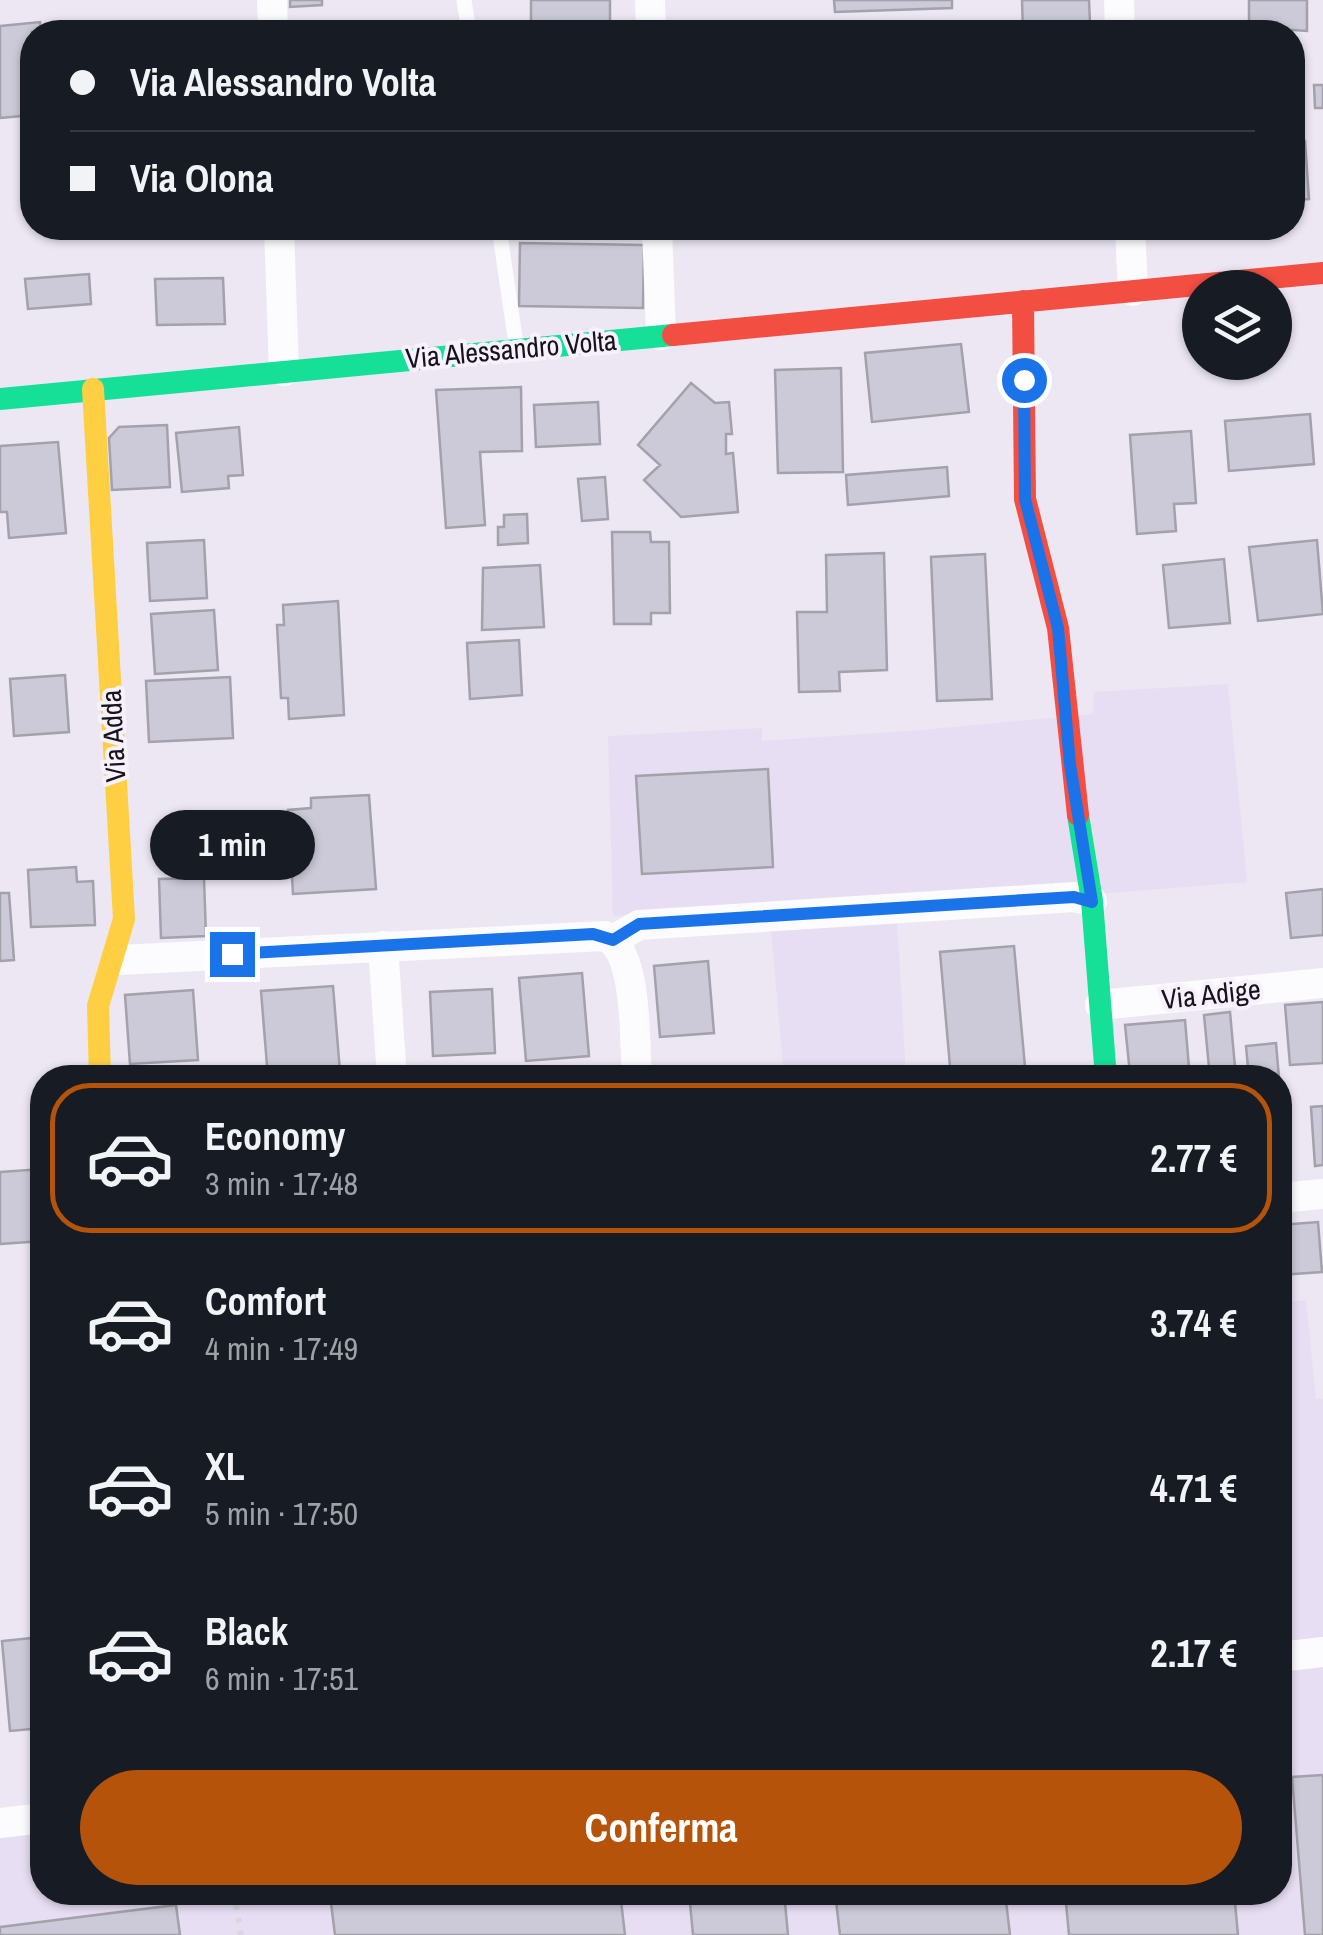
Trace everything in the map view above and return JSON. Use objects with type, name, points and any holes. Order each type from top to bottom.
[{"type":"street","points":[[279,240],[284,371]]},
{"type":"street","points":[[658,240],[661,335]]},
{"type":"street","points":[[1131,240],[1133,291]]},
{"type":"street","name":"Via Alessandro Volta","points":[[0,399],[1323,274]]},
{"type":"street","points":[[1023,302],[1025,499],[1058,628],[1070,764],[1092,902],[1105,1065]]},
{"type":"street","name":"Via Adda","points":[[92,389],[124,919],[118,960],[105,982],[96,1015],[99,1065]]},
{"type":"street","points":[[613,940],[639,924],[1074,897],[1092,902]]},
{"type":"street","points":[[118,960],[593,934],[613,940],[624,952],[636,1065]]},
{"type":"street","points":[[383,946],[391,1065]]},
{"type":"street","name":"Via Adige","points":[[1100,1005],[1323,983]]},
{"type":"street","points":[[1292,1197],[1323,1194]]},
{"type":"street","points":[[1292,1656],[1323,1652]]},
{"type":"street","points":[[0,1823],[30,1819]]},
{"type":"lane","points":[[501,240],[517,348]]},
{"type":"path","points":[[236,1905],[241,1935]]},
{"type":"shaded area","points":[[1228,684],[1247,882],[1110,893],[897,920],[905,1065],[783,1065],[769,907],[613,916],[608,736],[762,728],[762,741],[922,730],[1093,714],[1094,692]]},
{"type":"shaded area","points":[[1306,1300],[1316,1399],[1323,1399],[1323,1649],[1292,1653],[1292,1302]]},
{"type":"shaded area","points":[[1323,1663],[1323,1935],[0,1935],[0,1834],[30,1830],[30,1905],[1292,1905],[1292,1667]]},
{"type":"building","points":[[290,0],[322,0],[322,5],[290,7]]},
{"type":"building","points":[[531,0],[610,0],[610,20],[531,20]]},
{"type":"building","points":[[834,0],[952,0],[952,8],[835,12]]},
{"type":"building","points":[[1022,0],[1089,0],[1090,20],[1023,20]]},
{"type":"building","points":[[1249,0],[1307,0],[1307,31],[1305,20],[1249,20]]},
{"type":"building","points":[[20,24],[20,116],[0,118],[0,26]]},
{"type":"building","points":[[1314,85],[1323,85],[1323,108],[1315,108]]},
{"type":"building","points":[[1305,141],[1309,199],[1305,199]]},
{"type":"building","points":[[520,243],[644,245],[643,308],[519,306]]},
{"type":"building","points":[[89,274],[91,304],[28,309],[25,279]]},
{"type":"building","points":[[223,278],[225,324],[157,325],[155,279]]},
{"type":"building","points":[[961,344],[969,412],[872,422],[865,353]]},
{"type":"building","points":[[841,368],[843,472],[778,473],[775,370]]},
{"type":"building","points":[[691,383],[715,403],[729,402],[732,434],[726,434],[726,454],[733,453],[738,512],[681,517],[644,480],[660,465],[638,445]]},
{"type":"building","points":[[521,387],[522,451],[480,452],[485,525],[446,528],[436,390]]},
{"type":"building","points":[[598,402],[600,444],[536,447],[534,405]]},
{"type":"building","points":[[1310,414],[1314,464],[1229,471],[1225,421]]},
{"type":"building","points":[[167,425],[170,487],[112,490],[109,438],[119,427]]},
{"type":"building","points":[[239,427],[243,475],[228,476],[229,488],[182,492],[176,433]]},
{"type":"building","points":[[1191,431],[1196,503],[1174,504],[1176,531],[1137,534],[1130,435]]},
{"type":"building","points":[[58,442],[66,533],[9,538],[7,512],[0,512],[0,446]]},
{"type":"building","points":[[947,467],[949,496],[848,505],[846,475]]},
{"type":"building","points":[[605,477],[608,519],[582,521],[578,479]]},
{"type":"building","points":[[527,514],[528,543],[498,545],[498,527],[504,527],[504,515]]},
{"type":"building","points":[[612,532],[650,532],[651,542],[669,542],[670,613],[651,613],[651,624],[614,624]]},
{"type":"building","points":[[204,540],[207,598],[150,601],[147,543]]},
{"type":"building","points":[[1317,540],[1323,614],[1258,621],[1249,547]]},
{"type":"building","points":[[884,553],[887,670],[839,672],[840,691],[799,692],[797,612],[827,612],[826,555]]},
{"type":"building","points":[[985,554],[992,699],[937,701],[931,557]]},
{"type":"building","points":[[1224,559],[1230,623],[1169,628],[1163,565]]},
{"type":"building","points":[[540,565],[544,627],[482,630],[483,568]]},
{"type":"building","points":[[338,601],[344,715],[289,719],[288,698],[281,698],[277,625],[284,625],[283,605]]},
{"type":"building","points":[[214,610],[218,670],[155,674],[151,614]]},
{"type":"building","points":[[519,640],[522,695],[470,699],[467,643]]},
{"type":"building","points":[[65,675],[69,732],[14,736],[10,679]]},
{"type":"building","points":[[230,677],[233,738],[149,742],[146,681]]},
{"type":"building","points":[[768,769],[773,867],[642,874],[636,776]]},
{"type":"building","points":[[369,795],[376,889],[293,894],[288,810],[311,808],[311,798]]},
{"type":"building","points":[[76,867],[77,882],[93,881],[95,925],[31,927],[28,870]]},
{"type":"building","points":[[204,878],[206,936],[161,938],[159,879]]},
{"type":"building","points":[[1323,889],[1323,935],[1291,938],[1286,893]]},
{"type":"building","points":[[0,893],[9,893],[14,960],[0,961]]},
{"type":"building","points":[[1014,946],[1025,1065],[950,1065],[940,952]]},
{"type":"building","points":[[708,961],[714,1033],[660,1037],[654,966]]},
{"type":"building","points":[[582,973],[589,1056],[526,1061],[519,978]]},
{"type":"building","points":[[333,986],[339,1065],[267,1065],[261,991]]},
{"type":"building","points":[[492,989],[495,1053],[433,1056],[430,992]]},
{"type":"building","points":[[193,990],[198,1060],[130,1064],[125,995]]},
{"type":"building","points":[[1323,1002],[1323,1063],[1290,1065],[1285,1005]]},
{"type":"building","points":[[1230,1012],[1235,1065],[1209,1065],[1204,1015]]},
{"type":"building","points":[[1185,1020],[1189,1065],[1129,1065],[1125,1025]]},
{"type":"building","points":[[1276,1043],[1278,1065],[1248,1065],[1246,1046]]},
{"type":"building","points":[[1323,1106],[1323,1165],[1315,1166],[1311,1107]]},
{"type":"building","points":[[30,1170],[30,1242],[0,1244],[0,1172]]},
{"type":"building","points":[[1318,1222],[1322,1272],[1292,1274],[1292,1224]]},
{"type":"building","points":[[30,1638],[30,1729],[10,1731],[2,1641]]},
{"type":"building","points":[[1323,1775],[1323,1935],[1305,1935],[1292,1777]]},
{"type":"building","points":[[176,1905],[180,1935],[0,1935],[0,1927]]},
{"type":"building","points":[[331,1905],[622,1905],[625,1935],[335,1935]]},
{"type":"building","points":[[690,1905],[785,1905],[788,1935],[693,1935]]},
{"type":"building","points":[[837,1905],[1007,1905],[1010,1935],[840,1935]]},
{"type":"building","points":[[1066,1905],[1235,1905],[1238,1935],[1069,1935]]},
{"type":"traffic: fast","points":[[0,399],[673,335]]},
{"type":"traffic: fast","points":[[1078,815],[1092,901],[1105,1065]]},
{"type":"traffic: slow","points":[[93,389],[124,919],[98,1006],[100,1065]]},
{"type":"traffic: jam","points":[[673,335],[1323,273]]},
{"type":"traffic: jam","points":[[1023,301],[1025,499],[1058,628],[1078,815]]},
{"type":"route","points":[[232,954],[593,934],[613,940],[639,924],[1074,897],[1092,902],[1070,764],[1058,628],[1025,499],[1024,380]]}]
